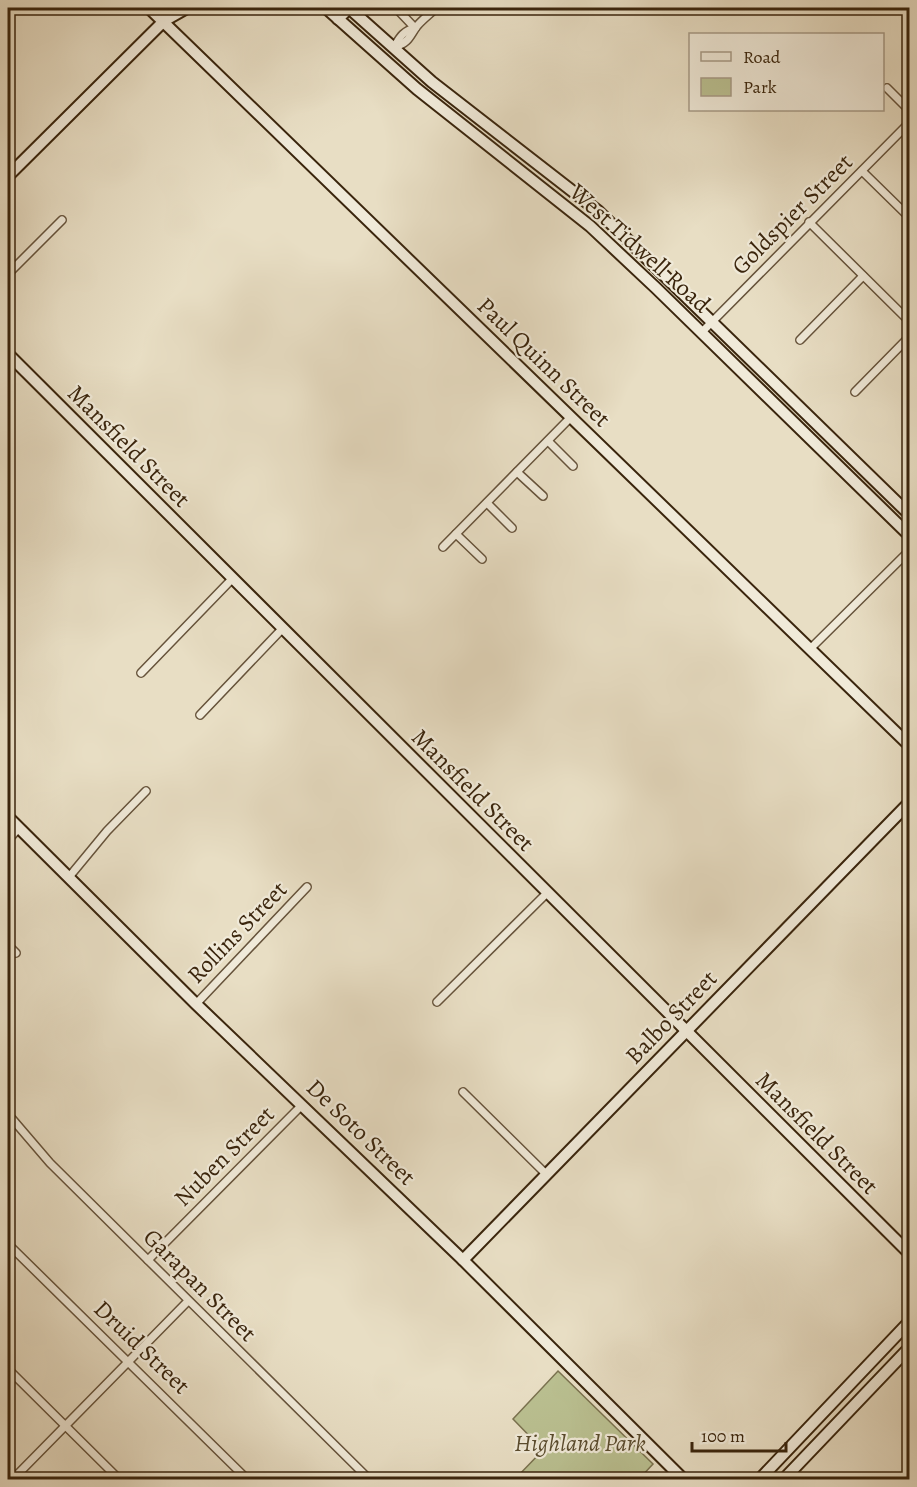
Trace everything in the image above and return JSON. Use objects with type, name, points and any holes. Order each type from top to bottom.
[{"type":"street","name":"Paul Quinn Street","points":[[149,8],[909,746]]},
{"type":"street","points":[[8,176],[164,21],[172,8]]},
{"type":"street","points":[[164,21],[187,8]]},
{"type":"street","name":"West Tidwell Road","points":[[326,8],[417,89],[590,226],[620,253],[909,536]]},
{"type":"street","points":[[339,19],[349,8]]},
{"type":"street","name":"West Tidwell Road","points":[[349,8],[432,82],[598,211],[909,515]]},
{"type":"street","points":[[396,8],[415,28]]},
{"type":"street","points":[[395,47],[398,38],[407,30],[415,28],[436,8]]},
{"type":"street","points":[[887,88],[909,111]]},
{"type":"street","name":"Goldspier Street","points":[[701,333],[909,122]]},
{"type":"street","points":[[532,180],[542,168]]},
{"type":"street","points":[[862,171],[909,218]]},
{"type":"street","points":[[8,274],[62,220]]},
{"type":"street","points":[[809,222],[909,322]]},
{"type":"street","points":[[620,253],[632,242]]},
{"type":"street","points":[[800,340],[863,276]]},
{"type":"street","points":[[855,392],[909,336]]},
{"type":"street","name":"Mansfield Street","points":[[8,354],[909,1254]]},
{"type":"street","points":[[443,547],[571,417]]},
{"type":"street","points":[[808,437],[819,426]]},
{"type":"street","points":[[548,441],[573,466]]},
{"type":"street","points":[[517,472],[543,496]]},
{"type":"street","points":[[487,503],[512,528]]},
{"type":"street","points":[[456,534],[482,559]]},
{"type":"street","points":[[810,649],[909,550]]},
{"type":"street","points":[[141,673],[232,579]]},
{"type":"street","points":[[200,715],[282,629]]},
{"type":"street","points":[[69,877],[106,831],[146,791]]},
{"type":"street","name":"Balbo Street","points":[[463,1260],[909,802]]},
{"type":"street","name":"De Soto Street","points":[[8,817],[196,1004],[463,1260],[684,1479]]},
{"type":"street","points":[[8,840],[19,828]]},
{"type":"street","name":"Rollins Street","points":[[196,1004],[307,887]]},
{"type":"street","points":[[437,1002],[547,893]]},
{"type":"street","points":[[8,945],[16,953]]},
{"type":"street","points":[[463,1092],[546,1173]]},
{"type":"street","name":"Nuben Street","points":[[148,1260],[302,1105]]},
{"type":"street","name":"Garapan Street","points":[[8,1114],[50,1164],[370,1479]]},
{"type":"street","name":"Druid Street","points":[[8,1244],[248,1479]]},
{"type":"street","points":[[12,1479],[188,1301]]},
{"type":"street","points":[[759,1479],[909,1321]]},
{"type":"street","points":[[783,1479],[909,1347]]},
{"type":"street","points":[[871,1362],[883,1375]]},
{"type":"street","points":[[8,1369],[120,1479]]},
{"type":"street","points":[[796,1441],[809,1453]]},
{"type":"green space","name":"Highland Park","points":[[558,1371],[653,1464],[639,1479],[515,1479],[543,1450],[513,1419]]}]
